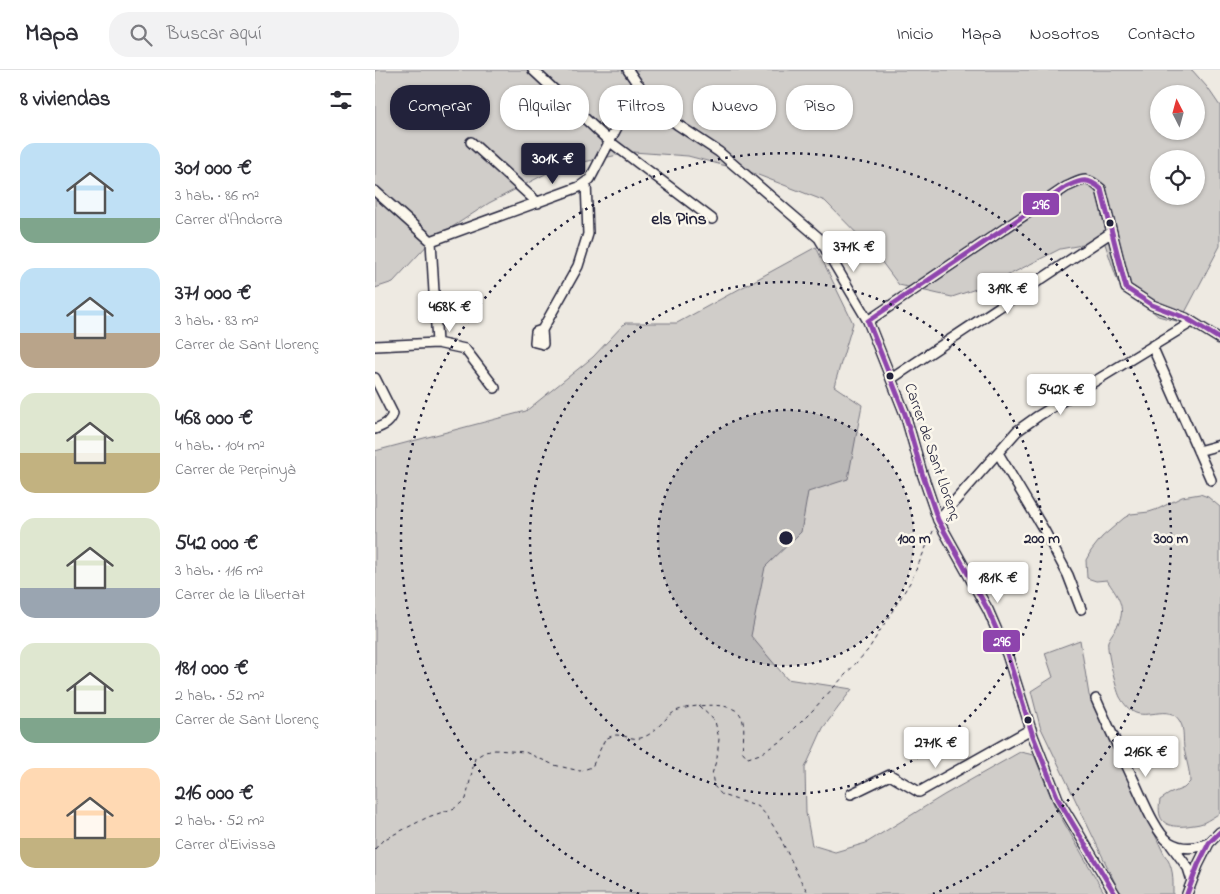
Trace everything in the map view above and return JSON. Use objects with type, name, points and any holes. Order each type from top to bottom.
[{"type":"street","points":[[533,70],[609,141],[712,220]]},
{"type":"street","name":"Carrer de Sant Llorenç","points":[[628,70],[639,85]]},
{"type":"street","name":"Carrer de Sant Llorenç","points":[[683,129],[719,152],[819,238],[868,321],[905,414],[938,520],[988,610],[1007,654],[1031,729],[1057,799],[1115,894]]},
{"type":"street","points":[[431,241],[579,188],[590,179],[615,130]]},
{"type":"street","points":[[471,142],[538,203]]},
{"type":"street","points":[[868,321],[1066,187],[1085,179],[1092,181],[1101,189],[1126,288],[1152,305],[1186,318],[1220,339]]},
{"type":"street","points":[[542,330],[578,266],[588,234],[586,182]]},
{"type":"street","points":[[375,191],[431,241],[437,343]]},
{"type":"street","points":[[891,378],[1112,232]]},
{"type":"street","points":[[938,520],[1017,432],[1038,416],[1192,322]]},
{"type":"street","points":[[375,346],[437,343],[465,349],[495,388]]},
{"type":"street","points":[[1152,346],[1211,480]]},
{"type":"street","points":[[375,378],[393,414],[388,423],[375,429]]},
{"type":"street","points":[[1198,451],[1220,445]]},
{"type":"street","points":[[998,453],[1044,530],[1068,575],[1081,609]]},
{"type":"street","points":[[1095,700],[1153,822],[1188,868],[1192,881]]},
{"type":"street","points":[[851,794],[890,775],[919,792],[1031,729]]},
{"type":"street","points":[[1168,841],[1180,848],[1201,847],[1209,843],[1220,832]]},
{"type":"street","points":[[1187,894],[1209,843]]},
{"type":"path","points":[[375,849],[383,840],[429,817],[455,808],[466,799],[475,758],[485,752],[495,750],[525,752],[554,764],[580,771],[592,767],[605,738],[616,735],[632,739],[647,736],[675,712],[705,704],[735,708],[741,716],[743,731],[741,751],[747,758],[760,754],[784,739],[868,650],[911,580],[938,520]]},
{"type":"path","points":[[698,706],[715,721],[719,739],[717,758],[712,774],[714,786],[722,795],[759,807],[767,815],[809,894]]},
{"type":"shaded area","points":[[375,70],[1192,70],[1207,87],[1220,106],[1220,246],[1180,322],[1158,316],[1118,282],[1104,241],[1060,249],[991,284],[952,297],[899,285],[872,249],[825,201],[753,173],[688,156],[633,152],[559,167],[489,203],[431,241],[393,282],[375,288]]},
{"type":"shaded area","points":[[816,247],[853,323],[834,386],[862,405],[848,479],[808,492],[801,532],[765,567],[751,636],[787,679],[852,689],[823,728],[805,768],[806,813],[812,845],[835,852],[866,843],[944,795],[1020,752],[1034,755],[1055,807],[1105,894],[375,894],[375,451],[526,411],[593,357],[625,323],[677,323]]},
{"type":"shaded area","points":[[1200,494],[1208,497],[1220,507],[1220,813],[1201,824],[1173,826],[1164,822],[1159,808],[1160,800],[1184,788],[1190,782],[1182,726],[1178,718],[1173,714],[1138,714],[1129,709],[1121,699],[1114,678],[1108,645],[1108,641],[1121,618],[1120,601],[1107,580],[1096,581],[1087,578],[1086,560],[1102,537],[1124,518],[1131,514],[1158,509],[1182,497]]},
{"type":"shaded area","points":[[1080,640],[1089,695],[1170,863],[1173,878],[1173,894],[1123,894],[1118,889],[1040,726],[1031,691],[1053,677],[1045,653]]},
{"type":"transit line","name":"296","points":[[1115,894],[1058,799],[1033,736],[1007,654],[988,610],[938,520],[905,414],[868,321],[1066,187],[1088,181],[1101,189],[1126,288],[1152,305],[1186,318],[1220,339]]},
{"type":"transit line","name":"296","points":[[1187,894],[1209,843],[1220,832]]},
{"type":"district","name":"els Pins","points":[[679,220]]}]
